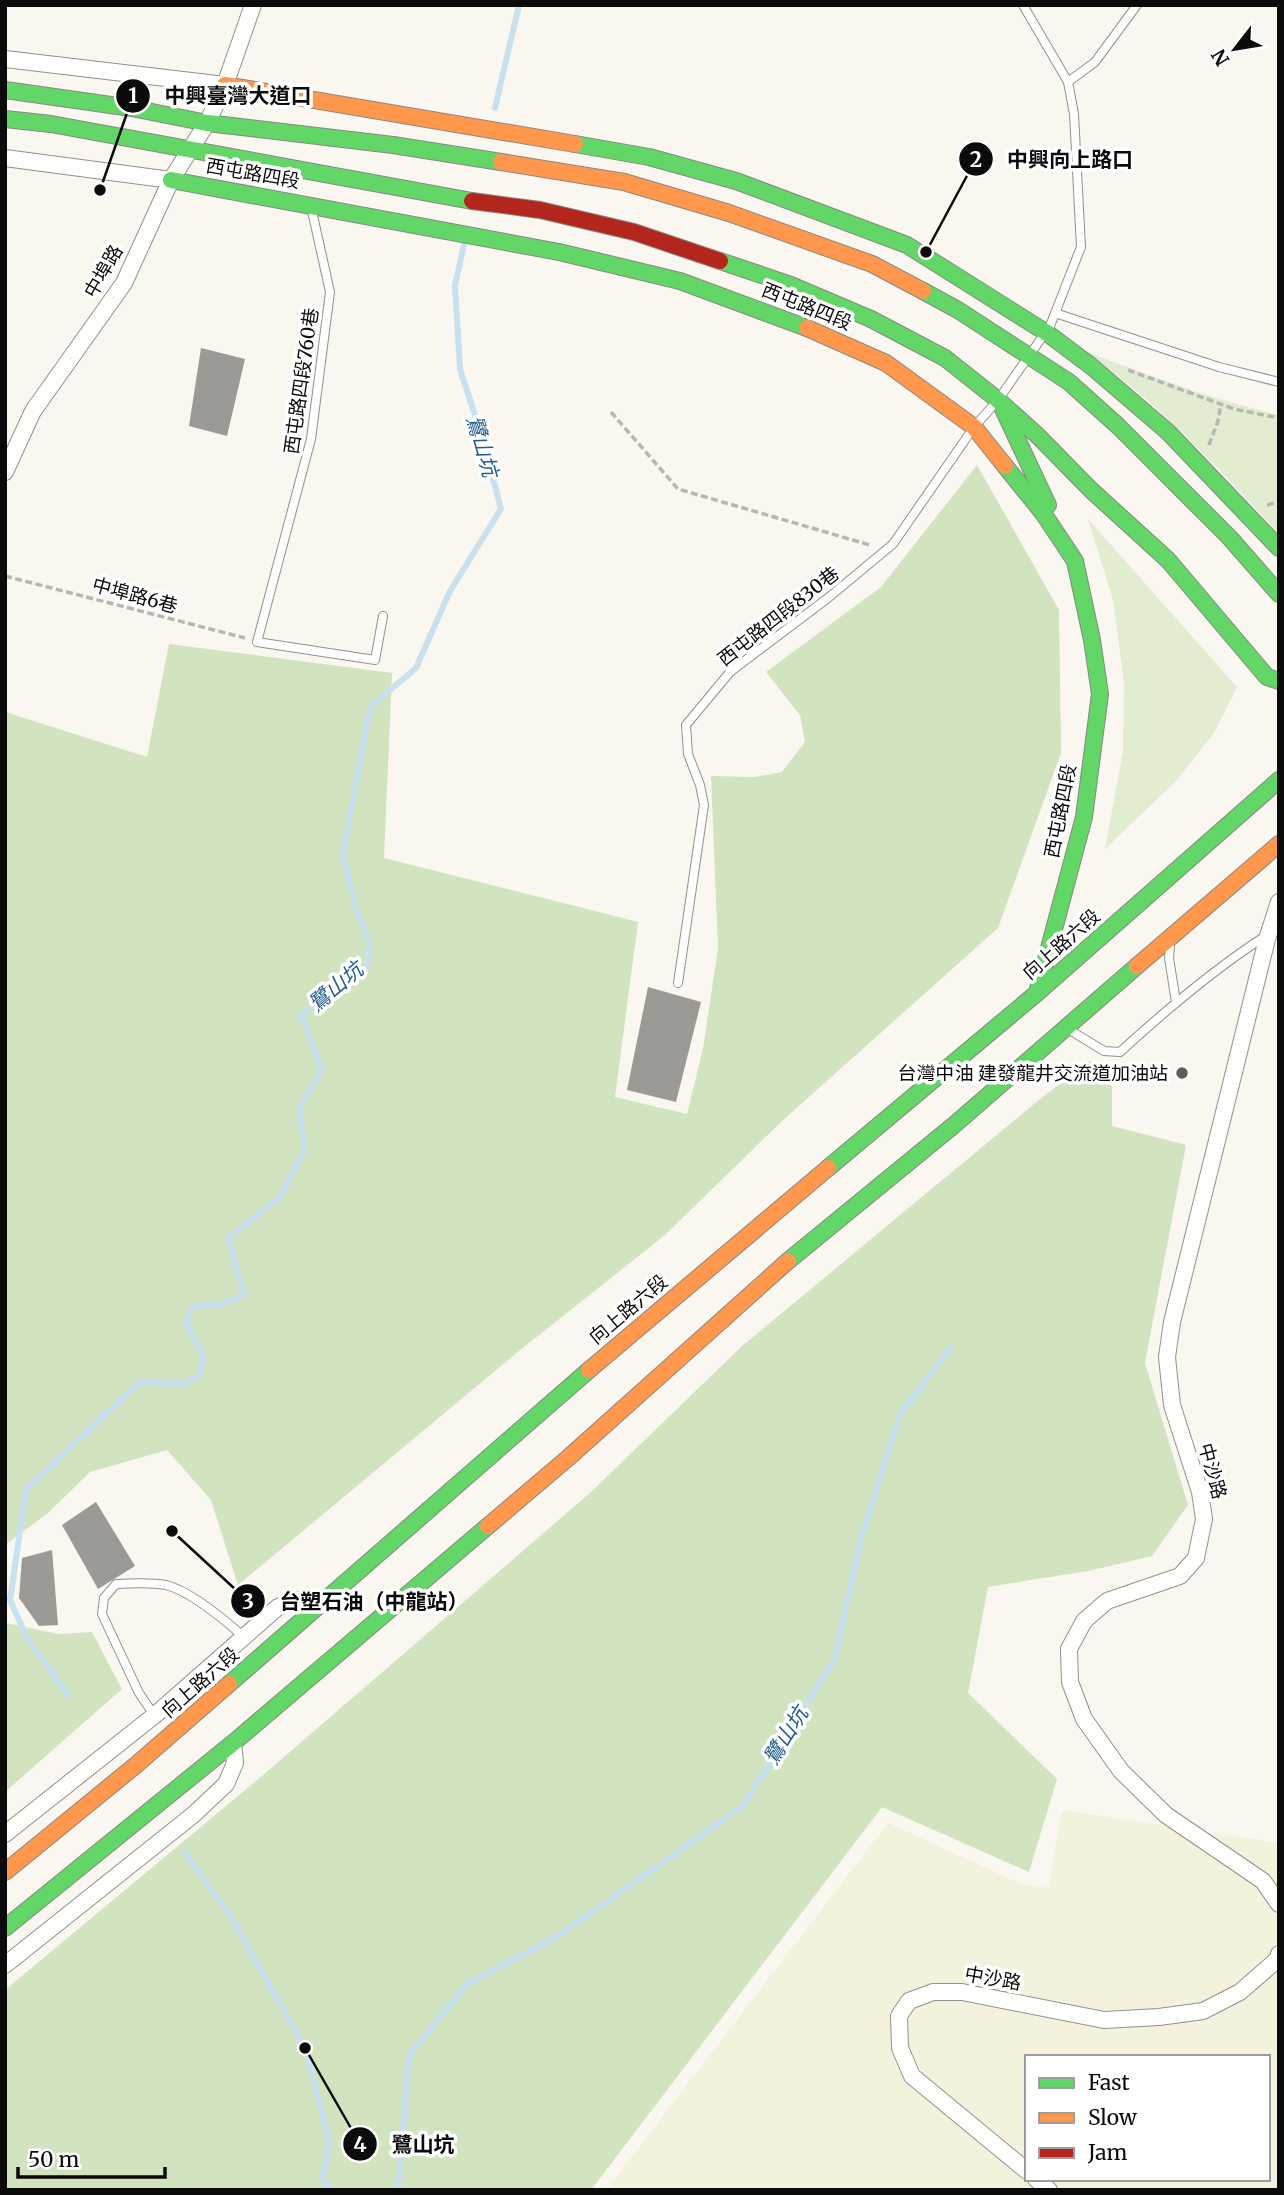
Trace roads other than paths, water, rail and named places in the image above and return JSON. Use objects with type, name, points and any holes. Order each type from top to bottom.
[{"type":"street","name":"中埠路","points":[[5,472],[33,411],[124,283],[171,180],[207,123],[225,85],[253,5]]},
{"type":"street","points":[[5,59],[225,85],[637,155],[736,181],[837,217],[907,245],[1047,333],[1091,366],[1168,432],[1279,548]]},
{"type":"street","points":[[5,90],[132,108],[207,123],[393,145],[624,182],[729,213],[872,264],[958,310],[1069,382],[1118,426],[1230,538],[1279,594]]},
{"type":"street","name":"西屯路四段","points":[[5,119],[51,124],[445,197],[540,210],[634,232],[791,285],[871,320],[945,358],[998,400],[1038,436],[1091,491],[1168,560],[1267,677],[1279,681]]},
{"type":"street","name":"西屯路四段","points":[[5,158],[171,180],[311,204],[559,251],[680,281],[821,332],[886,363],[974,427],[1043,513],[1075,561],[1092,640],[1100,694],[1084,817],[1037,993]]},
{"type":"street","points":[[998,400],[1075,561]]},
{"type":"street","name":"向上路六段","points":[[5,1872],[136,1765],[325,1602],[530,1419],[1037,993],[1279,780]]},
{"type":"street","points":[[5,1928],[233,1743],[568,1458],[793,1256],[954,1125],[1279,844]]},
{"type":"street","name":"中沙路","points":[[1279,902],[1268,934],[1172,1322],[1167,1357],[1172,1405],[1200,1492],[1204,1518],[1196,1558],[1180,1576],[1107,1601],[1084,1620],[1069,1649],[1070,1682],[1084,1719],[1121,1771],[1166,1815],[1263,1881],[1279,1904]]},
{"type":"street","points":[[5,1834],[155,1716],[278,1607],[298,1600],[325,1602]]},
{"type":"street","points":[[5,1965],[193,1815],[226,1784],[235,1763],[233,1743]]},
{"type":"street","name":"中沙路","points":[[1025,2169],[912,2076],[900,2048],[899,2016],[909,2001],[933,1992],[962,1992],[1104,2020],[1159,2017],[1203,2011],[1240,1992],[1278,1959],[1279,1954]]},
{"type":"lane","points":[[1023,5],[1068,82],[1095,62],[1137,5]]},
{"type":"lane","name":"西屯路四段830巷","points":[[678,983],[704,805],[700,785],[688,754],[686,725],[730,672],[828,598],[893,544],[974,427],[998,400],[1047,333],[1081,247],[1074,114],[1068,82]]},
{"type":"lane","name":"西屯路四段760巷","points":[[311,204],[330,292],[312,439],[257,642],[375,660],[383,616]]},
{"type":"lane","points":[[1055,313],[1219,367],[1279,382]]},
{"type":"lane","points":[[1175,933],[1169,948],[1169,958],[1176,1002]]},
{"type":"lane","points":[[1066,1028],[1104,1051],[1120,1052],[1227,960],[1268,934]]},
{"type":"lane","points":[[155,1716],[139,1693],[102,1614],[104,1598],[116,1584],[151,1583],[169,1586],[211,1609],[245,1638]]},
{"type":"waterway","name":"鷺山坑","points":[[495,108],[519,5]]},
{"type":"waterway","name":"鷺山坑","points":[[69,1696],[27,1638],[10,1600],[26,1489],[140,1382],[183,1384],[200,1375],[203,1355],[185,1322],[194,1306],[221,1304],[244,1295],[228,1238],[281,1196],[305,1148],[299,1108],[322,1070],[301,1015],[367,967],[370,943],[355,905],[343,854],[370,707],[416,668],[450,591],[501,509],[483,440],[460,369],[455,285],[464,245]]},
{"type":"waterway","name":"鷺山坑","points":[[398,2190],[409,2055],[467,1984],[558,1936],[743,1806],[834,1660],[862,1535],[900,1414],[951,1348]]},
{"type":"waterway","name":"鷺山坑","points":[[184,1852],[230,1915],[305,2048],[329,2140],[323,2179],[330,2190]]},
{"type":"place","name":"中興臺灣大道口","points":[[100,190]]},
{"type":"place","name":"中興向上路口","points":[[926,252]]},
{"type":"place","name":"台灣中油 建發龍井交流道加油站","points":[[1182,1073]]},
{"type":"place","name":"台塑石油（中龍站）","points":[[172,1531]]},
{"type":"place","name":"鷺山坑","points":[[305,2048]]}]
